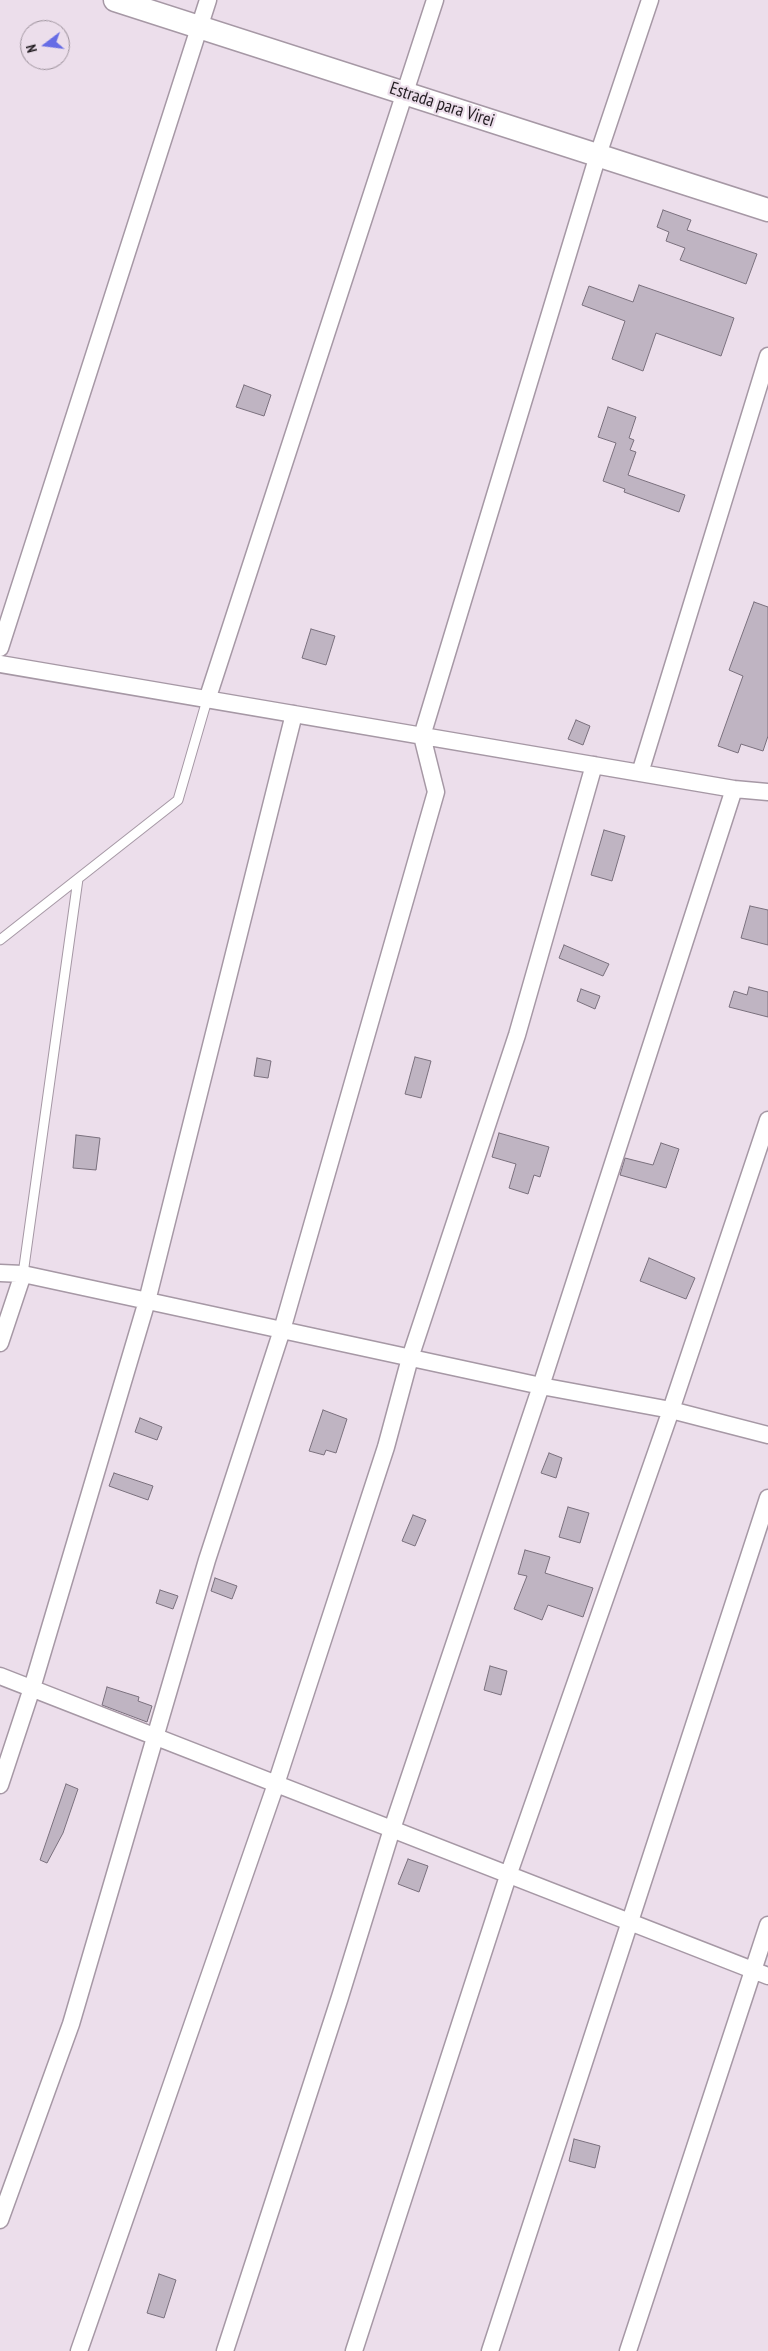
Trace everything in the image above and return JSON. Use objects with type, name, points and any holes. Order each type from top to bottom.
[{"type":"street","name":"Estrada para Virei","points":[[115,0],[768,210]]},
{"type":"street","points":[[0,648],[208,0]]},
{"type":"street","points":[[207,700],[435,0]]},
{"type":"street","points":[[0,2220],[72,2024],[207,1560],[282,1330],[436,792],[422,736],[598,156],[650,0]]},
{"type":"street","points":[[640,773],[768,356]]},
{"type":"street","points":[[0,664],[734,789],[768,792]]},
{"type":"street","points":[[0,1785],[32,1688],[147,1301],[294,714]]},
{"type":"street","points":[[79,2351],[276,1784],[386,1447],[410,1358],[517,1035],[594,765]]},
{"type":"street","points":[[225,2351],[340,1998],[392,1829],[541,1386],[734,789]]},
{"type":"street","points":[[354,2351],[509,1873],[671,1410],[768,1120]]},
{"type":"street","points":[[0,1274],[23,1274],[541,1386],[671,1410],[768,1434]]},
{"type":"street","points":[[0,1343],[23,1274]]},
{"type":"street","points":[[490,2351],[768,1498]]},
{"type":"street","points":[[0,1676],[509,1873],[761,1973]]},
{"type":"street","points":[[628,2351],[761,1973],[768,1925]]},
{"type":"lane","points":[[0,940],[178,800],[207,700]]},
{"type":"lane","points":[[23,1274],[78,879]]},
{"type":"building","points":[[663,210],[691,220],[687,230],[757,254],[746,284],[680,260],[685,248],[666,241],[669,232],[657,227]]},
{"type":"building","points":[[639,285],[734,318],[721,356],[656,333],[643,371],[612,359],[625,321],[582,305],[589,286],[633,302]]},
{"type":"building","points":[[244,385],[271,395],[264,416],[236,407]]},
{"type":"building","points":[[608,407],[636,417],[629,438],[634,440],[630,450],[636,452],[628,475],[685,495],[679,512],[624,492],[625,489],[603,481],[616,443],[598,437]]},
{"type":"building","points":[[754,602],[768,607],[768,736],[763,751],[741,744],[738,753],[718,746],[743,676],[729,670]]},
{"type":"building","points":[[311,629],[335,636],[326,665],[302,658]]},
{"type":"building","points":[[576,720],[590,726],[583,745],[568,739]]},
{"type":"building","points":[[604,830],[625,836],[612,881],[591,875]]},
{"type":"building","points":[[750,906],[768,910],[768,945],[741,938]]},
{"type":"building","points":[[564,945],[609,964],[603,976],[559,958]]},
{"type":"building","points":[[749,987],[768,992],[768,1017],[729,1007],[734,991],[747,995]]},
{"type":"building","points":[[581,989],[600,996],[595,1009],[577,1001]]},
{"type":"building","points":[[415,1057],[431,1061],[421,1098],[405,1094]]},
{"type":"building","points":[[257,1058],[271,1061],[268,1078],[254,1076]]},
{"type":"building","points":[[499,1133],[549,1147],[540,1177],[534,1175],[528,1194],[509,1188],[516,1164],[492,1157]]},
{"type":"building","points":[[76,1135],[100,1138],[96,1170],[73,1168]]},
{"type":"building","points":[[661,1143],[679,1149],[666,1188],[620,1175],[625,1158],[653,1165]]},
{"type":"building","points":[[649,1258],[695,1278],[686,1299],[640,1281]]},
{"type":"building","points":[[323,1410],[347,1419],[336,1453],[326,1450],[324,1455],[309,1451]]},
{"type":"building","points":[[140,1418],[162,1427],[157,1440],[135,1432]]},
{"type":"building","points":[[549,1453],[562,1458],[556,1478],[541,1473]]},
{"type":"building","points":[[114,1473],[153,1486],[148,1500],[109,1486]]},
{"type":"building","points":[[568,1507],[589,1513],[580,1543],[559,1537]]},
{"type":"building","points":[[413,1515],[426,1520],[415,1546],[402,1541]]},
{"type":"building","points":[[525,1550],[550,1557],[545,1573],[593,1588],[583,1617],[548,1605],[542,1620],[514,1609],[527,1576],[518,1574]]},
{"type":"building","points":[[215,1578],[237,1586],[232,1599],[211,1591]]},
{"type":"building","points":[[160,1590],[178,1596],[173,1609],[156,1603]]},
{"type":"building","points":[[490,1666],[507,1671],[501,1695],[484,1690]]},
{"type":"building","points":[[107,1687],[139,1697],[138,1701],[152,1706],[147,1722],[102,1705]]},
{"type":"building","points":[[66,1784],[78,1789],[63,1833],[47,1863],[40,1860]]},
{"type":"building","points":[[408,1859],[428,1866],[419,1892],[398,1884]]},
{"type":"building","points":[[574,2139],[600,2146],[595,2168],[569,2161]]},
{"type":"building","points":[[159,2274],[176,2280],[164,2318],[147,2313]]}]
